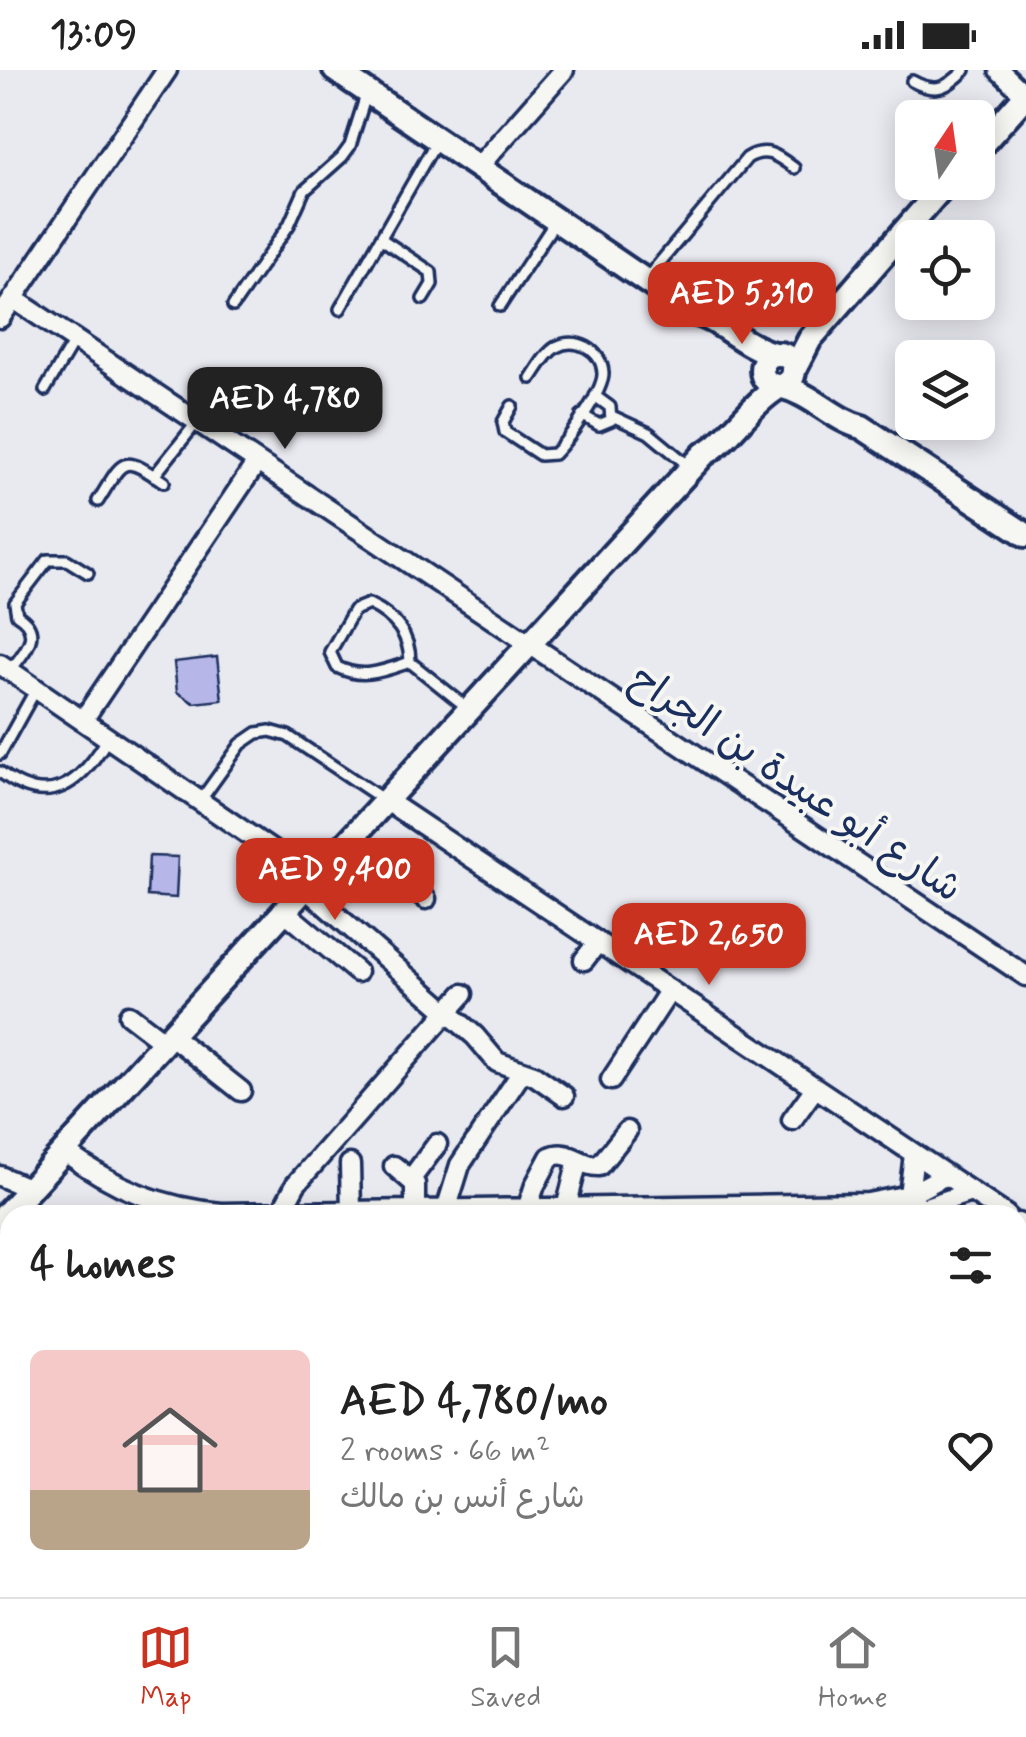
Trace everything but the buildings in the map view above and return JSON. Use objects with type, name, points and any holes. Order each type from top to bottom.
[{"type":"street","points":[[0,318],[167,70]]},
{"type":"street","points":[[335,70],[693,313],[706,317],[752,347],[778,370],[853,414],[862,427],[1026,535]]},
{"type":"street","points":[[478,167],[564,70]]},
{"type":"street","points":[[995,133],[1022,108],[999,70]]},
{"type":"street","points":[[15,1205],[308,882],[353,838],[697,461],[714,448],[751,407],[803,334],[856,284],[931,200]]},
{"type":"street","name":"شارع أبو عبيدة بن الجراح","points":[[14,299],[1026,976]]},
{"type":"street","points":[[83,720],[257,462]]},
{"type":"street","points":[[5,668],[200,801],[308,882],[475,1036],[497,1062],[534,1075],[564,1096]]},
{"type":"street","points":[[386,801],[991,1205]]},
{"type":"street","points":[[353,838],[426,899]]},
{"type":"street","points":[[283,910],[357,972]]},
{"type":"street","points":[[584,960],[598,942]]},
{"type":"street","points":[[611,1080],[670,990]]},
{"type":"street","points":[[285,1205],[296,1184],[463,994]]},
{"type":"street","points":[[129,1014],[241,1092]]},
{"type":"street","points":[[448,1205],[460,1164],[522,1072]]},
{"type":"street","points":[[792,1120],[815,1088]]},
{"type":"street","points":[[528,1205],[550,1157],[562,1153],[592,1167],[599,1166],[627,1131]]},
{"type":"street","points":[[416,1205],[416,1172],[437,1144]]},
{"type":"street","points":[[64,1151],[118,1187],[168,1205]]},
{"type":"street","points":[[909,1195],[914,1154]]},
{"type":"street","points":[[578,1160],[578,1205]]},
{"type":"street","points":[[343,1205],[350,1164]]},
{"type":"street","points":[[394,1166],[453,1183]]},
{"type":"street","points":[[833,1205],[909,1195],[946,1175]]},
{"type":"street","points":[[0,1176],[30,1188]]},
{"type":"street","points":[[932,1205],[971,1192]]},
{"type":"street","points":[[868,1203],[877,1205]]},
{"type":"street","points":[[0,1539],[0,1574]]},
{"type":"lane","points":[[912,81],[937,90],[949,86],[965,70]]},
{"type":"lane","points":[[233,306],[289,225],[304,190],[350,146],[367,92]]},
{"type":"lane","points":[[340,309],[438,140]]},
{"type":"lane","points":[[645,280],[747,158],[762,151],[775,154],[794,168]]},
{"type":"lane","points":[[500,306],[557,220]]},
{"type":"lane","points":[[382,240],[430,272],[432,284],[424,298]]},
{"type":"lane","points":[[44,390],[74,340]]},
{"type":"lane","points":[[512,406],[503,422],[504,429],[545,456],[558,451],[595,396],[603,379],[602,365],[594,352],[582,344],[566,344],[552,350],[530,378]]},
{"type":"lane","points":[[582,415],[599,425],[608,423],[612,416],[610,407],[595,396]]},
{"type":"lane","points":[[612,416],[649,432],[697,461]]},
{"type":"lane","points":[[98,501],[120,467],[128,463],[159,479],[196,422]]},
{"type":"lane","points":[[5,668],[30,643],[32,634],[26,620],[17,615],[16,604],[48,560],[67,560],[88,573]]},
{"type":"lane","points":[[369,604],[399,625],[410,646],[410,662],[358,675],[337,666],[330,652],[354,610],[369,604]]},
{"type":"lane","points":[[410,662],[470,710]]},
{"type":"lane","points":[[0,754],[36,688]]},
{"type":"lane","points":[[200,801],[246,740],[270,731],[288,736],[386,801]]},
{"type":"lane","points":[[0,772],[24,789],[62,786],[92,766],[108,738]]}]
